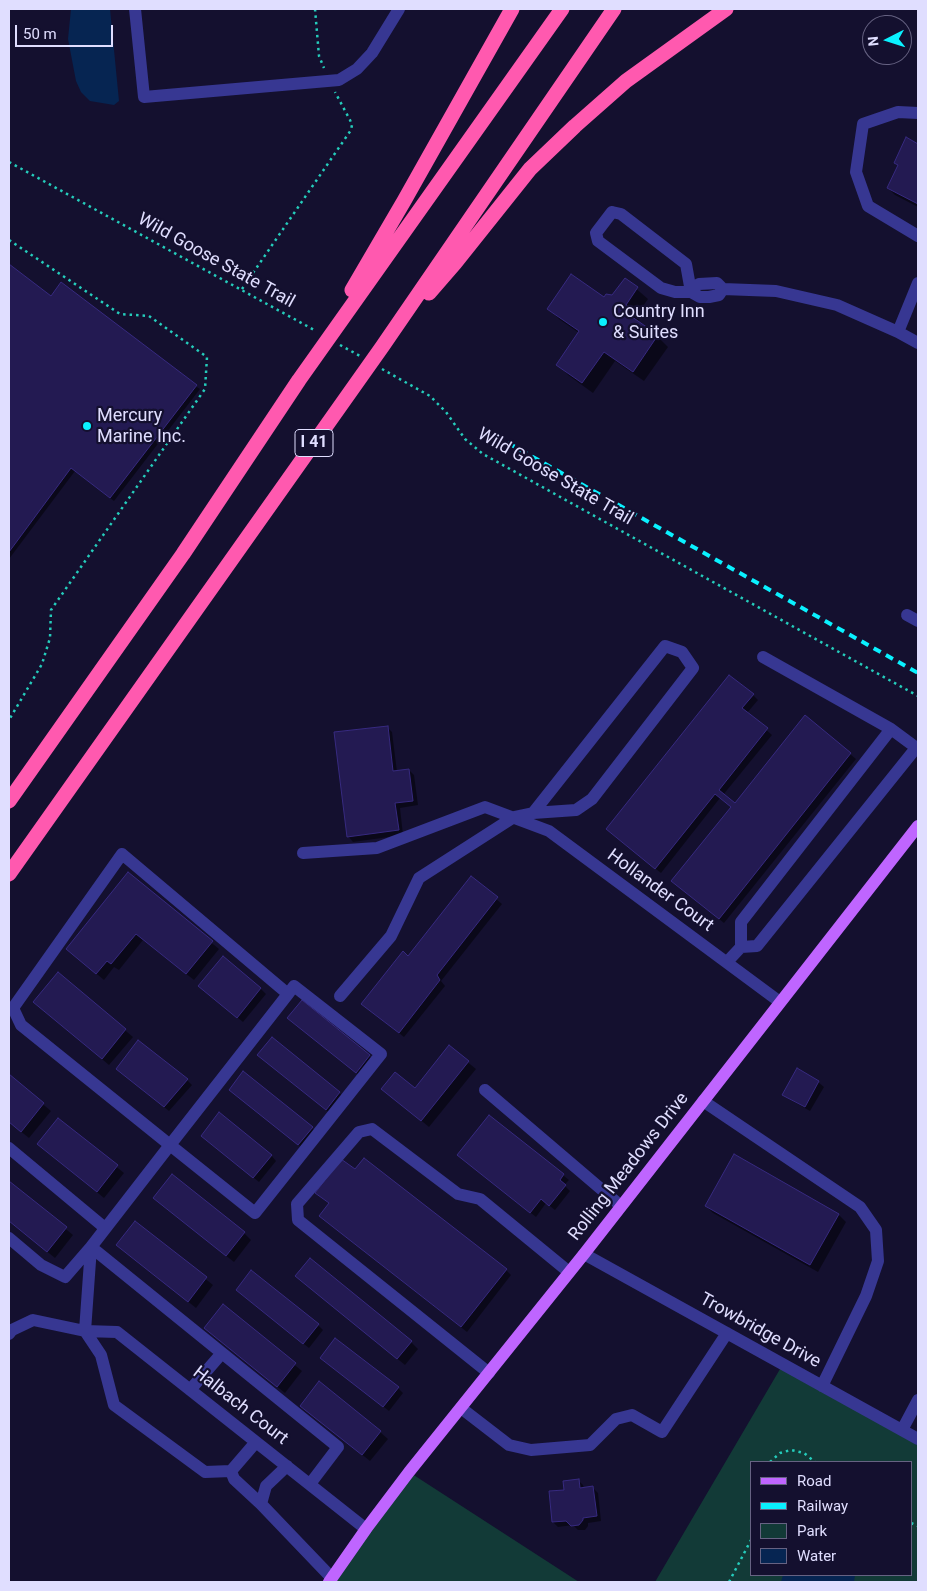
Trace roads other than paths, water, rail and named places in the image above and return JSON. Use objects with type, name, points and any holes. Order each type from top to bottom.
[{"type":"highway","points":[[299,380],[404,201],[512,9]]},
{"type":"highway","name":"I 41","points":[[9,801],[183,554],[299,380],[562,9]]},
{"type":"highway","name":"I 41","points":[[9,874],[382,347],[614,9]]},
{"type":"highway","points":[[382,347],[455,263],[530,169],[626,81],[726,9]]},
{"type":"main road","name":"Rolling Meadows Drive","points":[[326,1579],[584,1254],[918,826]]},
{"type":"street","points":[[136,9],[144,97],[339,80],[357,69],[372,53],[399,9]]},
{"type":"street","points":[[918,113],[898,112],[863,124],[856,172],[868,206],[918,236]]},
{"type":"street","points":[[615,212],[621,214],[686,264],[691,292],[675,292],[661,288],[598,241],[596,233],[609,214],[615,212]]},
{"type":"street","points":[[691,292],[699,284],[717,283],[723,289],[776,291],[837,305],[918,343]]},
{"type":"street","points":[[898,332],[918,283]]},
{"type":"street","points":[[340,996],[391,936],[419,878],[514,817],[533,813],[576,810],[592,799],[693,668],[682,652],[665,646],[533,813]]},
{"type":"street","points":[[741,947],[757,946],[917,748],[891,729],[763,657]]},
{"type":"street","points":[[727,962],[741,947],[741,922],[891,729]]},
{"type":"street","name":"Hollander Court","points":[[304,853],[377,848],[485,807],[549,831],[780,1002]]},
{"type":"street","points":[[9,1238],[41,1265],[65,1277],[91,1247],[105,1228],[170,1145],[288,994],[294,986],[381,1054],[255,1213],[170,1145],[15,1027],[14,1008],[122,854],[288,994]]},
{"type":"street","points":[[485,1090],[621,1206]]},
{"type":"street","points":[[703,1101],[860,1207],[876,1230],[878,1261],[866,1296],[822,1386]]},
{"type":"street","points":[[489,1373],[298,1220],[297,1204],[359,1132],[372,1130],[458,1194],[480,1199],[569,1272]]},
{"type":"street","points":[[9,1148],[105,1228]]},
{"type":"street","points":[[91,1247],[85,1331],[100,1355],[114,1405],[205,1472],[231,1470],[256,1442]]},
{"type":"street","points":[[91,1247],[338,1447],[310,1484]]},
{"type":"street","name":"Trowbridge Drive","points":[[584,1254],[918,1439]]},
{"type":"street","name":"Halbach Court","points":[[9,1334],[12,1330],[33,1320],[85,1331],[117,1332],[366,1529]]},
{"type":"street","points":[[461,1408],[509,1445],[531,1450],[590,1445],[616,1419],[632,1415],[662,1432],[727,1333]]},
{"type":"street","points":[[190,1390],[222,1353]]},
{"type":"street","points":[[902,1430],[918,1400]]},
{"type":"street","points":[[261,1504],[266,1486],[287,1466]]},
{"type":"street","points":[[231,1470],[234,1479],[261,1504],[326,1579]]},
{"type":"water","points":[[71,9],[110,9],[119,101],[114,105],[90,101],[81,92],[76,81],[68,39]]},
{"type":"water","points":[[783,1576],[855,1576],[854,1582],[781,1582]]},
{"type":"railway","points":[[483,429],[918,673]]},
{"type":"place","name":"Country Inn & Suites","points":[[603,322]]},
{"type":"place","name":"Mercury Marine Inc.","points":[[87,426]]}]
